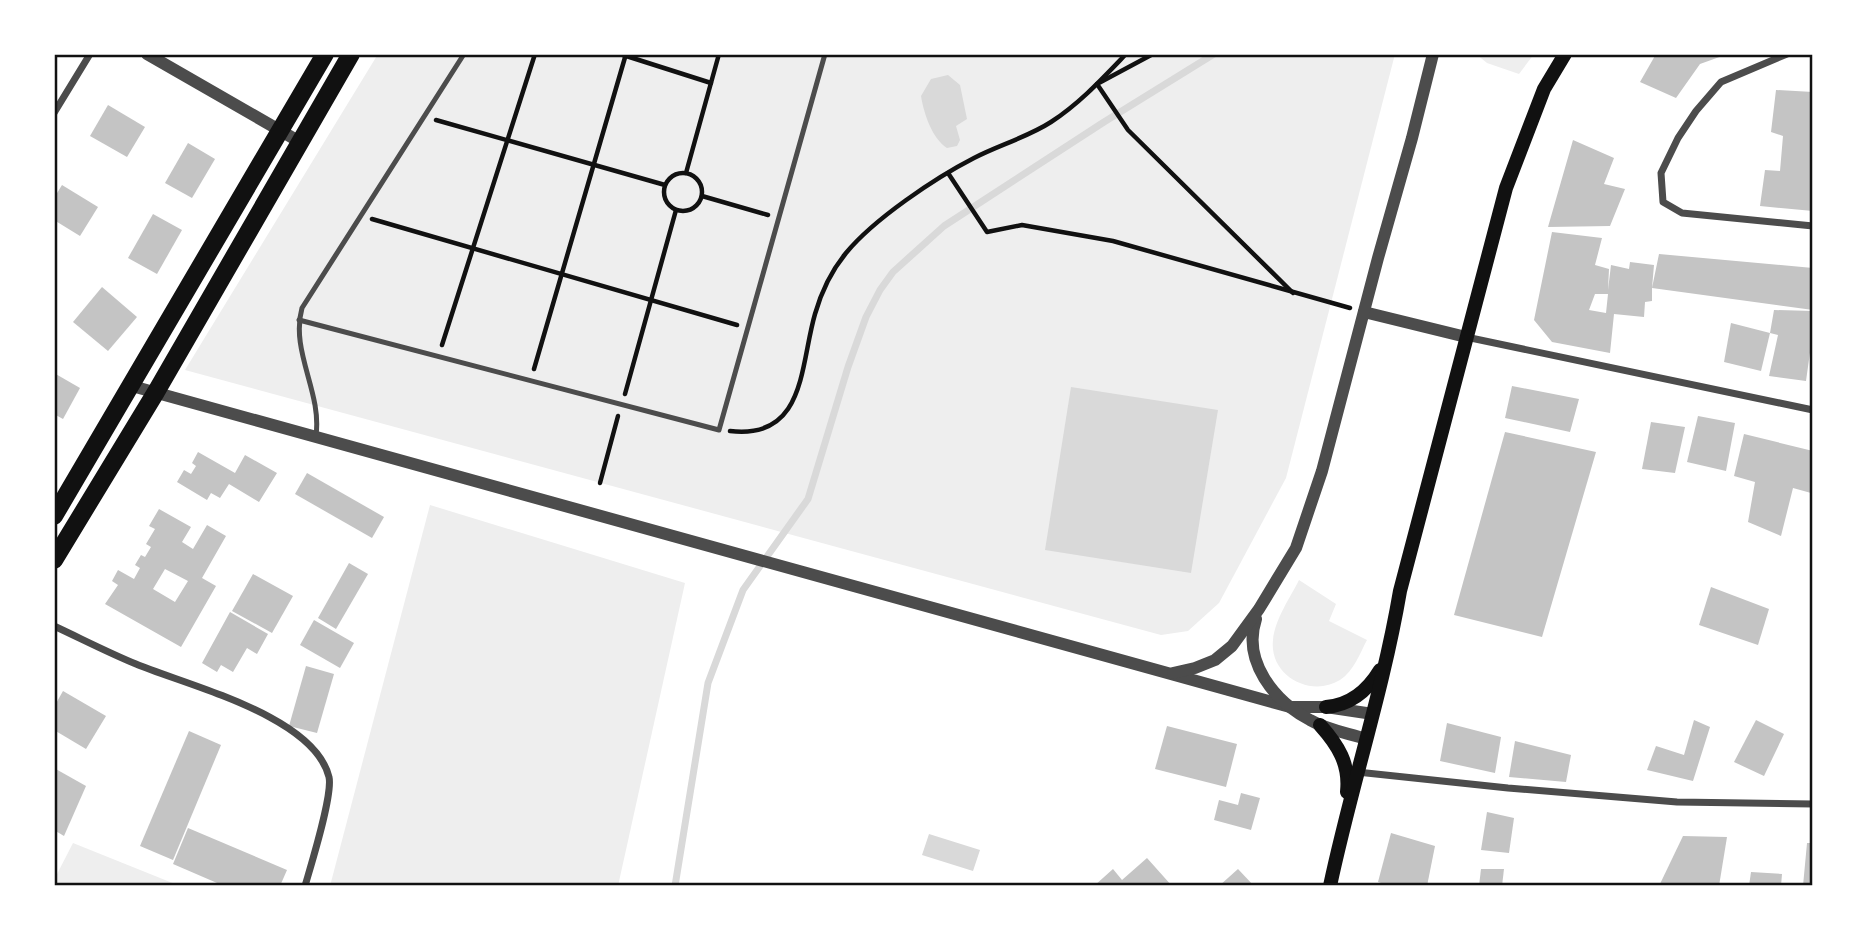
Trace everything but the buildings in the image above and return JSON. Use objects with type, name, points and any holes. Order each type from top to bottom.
[{"type":"main road","points":[[54,516],[325,54]]},
{"type":"main road","points":[[56,553],[156,392],[351,54]]},
{"type":"main road","points":[[1330,886],[1345,816],[1391,643],[1401,591],[1506,188],[1544,89],[1565,54]]},
{"type":"main road","points":[[1326,707],[1355,698],[1371,684],[1383,665],[1391,643]]},
{"type":"main road","points":[[1320,725],[1335,741],[1345,762],[1348,785],[1345,816]]},
{"type":"street","points":[[54,113],[90,54]]},
{"type":"street","points":[[147,54],[300,142]]},
{"type":"street","points":[[1171,674],[1215,660],[1232,646],[1259,609],[1296,548],[1322,471],[1433,54]]},
{"type":"street","points":[[1787,54],[1721,82],[1696,111],[1678,138],[1661,173],[1662,202],[1682,213],[1813,226]]},
{"type":"street","points":[[1364,312],[1466,337],[1813,410]]},
{"type":"street","points":[[132,386],[1290,707],[1326,707],[1373,714]]},
{"type":"street","points":[[1259,609],[1252,630],[1252,652],[1260,673],[1273,690],[1290,707],[1320,725],[1366,739]]},
{"type":"street","points":[[54,626],[135,664],[256,710],[310,743],[330,780],[318,841],[305,886]]},
{"type":"street","points":[[1357,772],[1677,802],[1813,804]]},
{"type":"lane","points":[[316,436],[317,405],[300,342],[299,320],[302,308],[464,54]]},
{"type":"lane","points":[[299,320],[719,430],[825,54]]},
{"type":"path","points":[[439,356],[535,54]]},
{"type":"path","points":[[686,173],[719,54]]},
{"type":"path","points":[[719,430],[745,433],[764,428],[785,416],[801,384],[815,314],[830,275],[847,252],[881,220],[924,188],[973,158],[1048,123],[1082,99],[1126,54]]},
{"type":"path","points":[[1097,85],[1153,54]]},
{"type":"path","points":[[530,380],[624,55],[711,83]]},
{"type":"path","points":[[1097,85],[1128,130],[1294,294]]},
{"type":"path","points":[[425,116],[665,185]]},
{"type":"path","points":[[686,173],[700,183],[702,196],[690,210],[676,210],[664,198],[665,185],[673,175],[686,173]]},
{"type":"path","points":[[948,173],[987,232],[1023,225],[1113,242],[1364,312]]},
{"type":"path","points":[[702,196],[779,218]]},
{"type":"path","points":[[600,483],[676,210]]},
{"type":"path","points":[[362,215],[748,329]]},
{"type":"shaded area","points":[[378,54],[1395,54],[1286,478],[1219,603],[1188,631],[1161,635],[185,370]]},
{"type":"shaded area","points":[[1476,54],[1534,54],[1519,74],[1487,63]]},
{"type":"shaded area","points":[[948,75],[960,85],[967,119],[956,126],[960,140],[957,146],[947,148],[930,125],[921,96],[931,79]]},
{"type":"shaded area","points":[[1071,387],[1218,410],[1191,573],[1045,550]]},
{"type":"shaded area","points":[[430,505],[685,583],[618,886],[330,886]]},
{"type":"shaded area","points":[[1299,580],[1336,604],[1329,621],[1367,640],[1349,672],[1329,685],[1305,685],[1294,680],[1278,664],[1274,653],[1273,640],[1277,624]]},
{"type":"shaded area","points":[[929,834],[980,850],[973,871],[922,855]]},
{"type":"shaded area","points":[[73,843],[180,886],[54,886],[54,880]]},
{"type":"waterway","points":[[675,886],[708,683],[743,590],[808,499],[848,367],[866,317],[880,290],[893,272],[944,226],[1214,54]]}]
